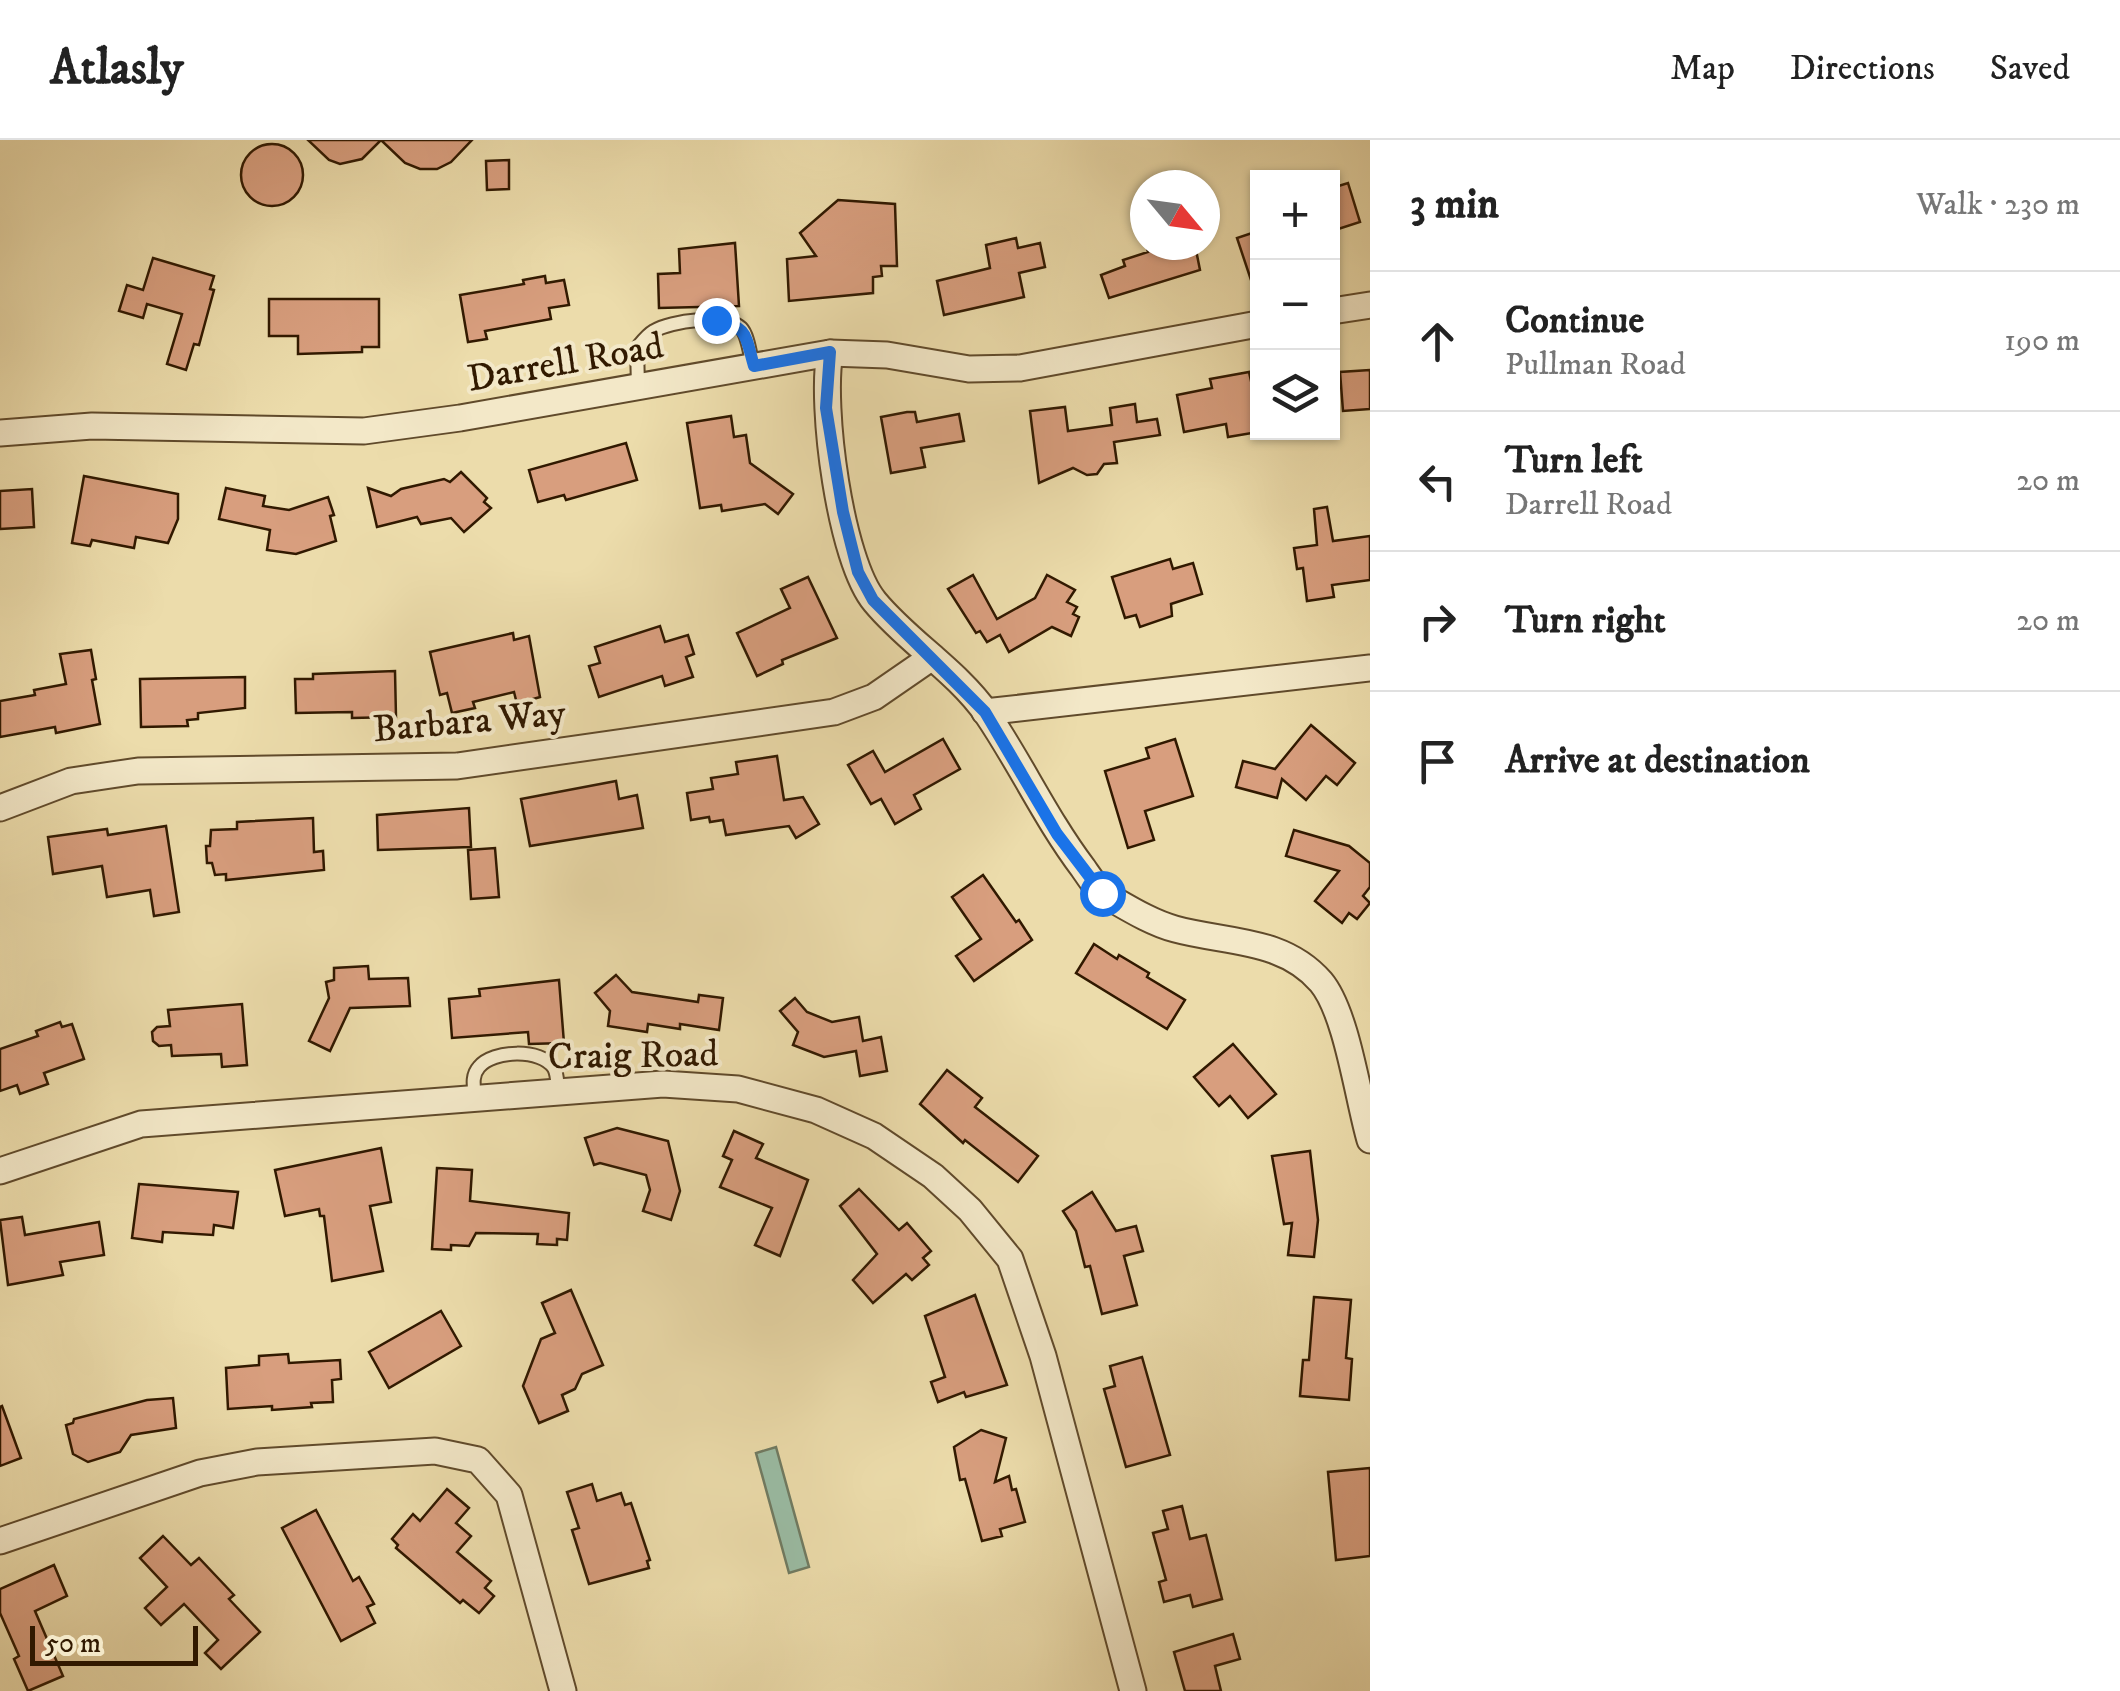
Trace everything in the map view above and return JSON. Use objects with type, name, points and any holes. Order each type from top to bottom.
[{"type":"street","points":[[1340,310],[1370,305]]},
{"type":"street","name":"Darrell Road","points":[[0,433],[92,426],[364,431],[830,352],[888,355],[970,368],[1020,368],[1250,325]]},
{"type":"street","points":[[830,352],[826,408],[843,512],[858,572],[873,600],[985,712],[1057,834],[1102,893],[1170,928],[1260,944],[1298,961],[1323,984],[1340,1021],[1370,1140]]},
{"type":"street","name":"Barbara Way","points":[[0,808],[71,780],[138,771],[457,766],[834,712],[874,698],[932,657]]},
{"type":"street","points":[[985,712],[1370,668]]},
{"type":"street","name":"Craig Road","points":[[0,1171],[141,1124],[662,1084],[738,1089],[816,1110],[874,1136],[934,1176],[970,1210],[1010,1259],[1044,1356],[1133,1691]]},
{"type":"street","points":[[0,1541],[200,1472],[257,1462],[435,1451],[478,1460],[508,1495],[563,1691]]},
{"type":"lane","points":[[638,386],[637,348],[650,332],[670,323],[716,320],[737,324],[744,330],[754,366]]},
{"type":"lane","points":[[475,1098],[473,1078],[480,1067],[488,1060],[519,1055],[536,1055],[548,1062],[556,1071],[558,1092]]},
{"type":"shaded area","points":[[776,1447],[809,1567],[789,1573],[756,1453]]},
{"type":"building","points":[[308,140],[381,140],[362,159],[340,164],[329,160]]},
{"type":"building","points":[[381,140],[472,140],[451,162],[437,169],[420,169],[405,163]]},
{"type":"building","points":[[272,144],[294,153],[303,175],[294,197],[272,206],[250,197],[241,175],[250,153]]},
{"type":"building","points":[[509,160],[509,189],[487,190],[486,161]]},
{"type":"building","points":[[1348,183],[1360,222],[1340,228],[1340,186]]},
{"type":"building","points":[[838,200],[895,204],[897,266],[881,266],[882,276],[873,277],[873,293],[789,301],[787,259],[816,256],[800,233]]},
{"type":"building","points":[[1250,234],[1250,277],[1237,238]]},
{"type":"building","points":[[1016,238],[1018,248],[1040,243],[1045,267],[1019,273],[1024,297],[944,315],[937,281],[990,268],[986,245]]},
{"type":"building","points":[[735,243],[739,306],[659,308],[658,274],[680,273],[679,249]]},
{"type":"building","points":[[153,258],[214,276],[199,345],[194,344],[186,370],[167,364],[182,314],[147,304],[143,318],[119,311],[127,285],[143,290]]},
{"type":"building","points":[[1123,260],[1198,260],[1200,270],[1109,298],[1101,275],[1125,266]]},
{"type":"building","points":[[545,276],[546,283],[564,280],[569,305],[549,308],[551,319],[485,331],[487,339],[468,342],[460,295],[524,284],[523,280]]},
{"type":"building","points":[[269,299],[379,299],[379,347],[362,347],[362,352],[298,354],[298,336],[269,336]]},
{"type":"building","points":[[1370,370],[1370,409],[1343,411],[1340,372]]},
{"type":"building","points":[[1249,372],[1250,433],[1228,437],[1226,424],[1184,432],[1177,395],[1212,388],[1210,379]]},
{"type":"building","points":[[1135,404],[1137,422],[1157,419],[1160,435],[1114,442],[1117,463],[1104,464],[1097,474],[1087,475],[1073,468],[1039,483],[1030,411],[1065,407],[1068,431],[1112,425],[1110,408]]},
{"type":"building","points":[[915,412],[917,422],[959,414],[964,441],[921,448],[925,467],[891,473],[881,417]]},
{"type":"building","points":[[731,416],[734,437],[746,435],[750,463],[793,494],[778,514],[765,504],[722,511],[721,505],[700,508],[687,423]]},
{"type":"building","points":[[626,443],[637,480],[566,500],[564,495],[538,502],[529,470]]},
{"type":"building","points":[[461,472],[487,498],[484,502],[491,508],[464,532],[451,518],[421,524],[417,517],[377,527],[368,488],[391,496],[401,489],[444,479],[450,482]]},
{"type":"building","points":[[84,476],[178,494],[178,519],[168,543],[136,537],[134,548],[92,540],[90,546],[72,543]]},
{"type":"building","points":[[226,488],[265,496],[263,506],[289,510],[328,497],[336,541],[296,554],[267,550],[270,530],[219,519]]},
{"type":"building","points":[[32,489],[34,527],[0,529],[0,491]]},
{"type":"building","points":[[1327,507],[1333,541],[1370,536],[1370,580],[1332,585],[1334,597],[1307,601],[1303,568],[1297,569],[1294,548],[1317,545],[1314,509]]},
{"type":"building","points":[[1170,559],[1173,569],[1193,563],[1202,594],[1171,604],[1172,616],[1140,627],[1136,615],[1125,618],[1112,577]]},
{"type":"building","points":[[973,575],[997,619],[1035,598],[1047,575],[1075,590],[1067,602],[1077,607],[1073,614],[1079,617],[1071,636],[1052,627],[1009,652],[1000,635],[987,642],[980,631],[976,633],[948,589]]},
{"type":"building","points":[[808,577],[837,638],[782,660],[783,664],[757,676],[737,633],[790,608],[781,589]]},
{"type":"building","points":[[660,626],[665,642],[688,635],[694,654],[686,657],[693,677],[665,686],[662,676],[599,697],[589,666],[600,663],[595,647]]},
{"type":"building","points":[[513,633],[514,640],[529,636],[540,697],[523,702],[516,700],[514,692],[473,702],[475,708],[452,713],[447,693],[440,695],[430,652]]},
{"type":"building","points":[[91,650],[100,724],[56,733],[55,727],[0,737],[0,701],[66,684],[60,654]]},
{"type":"building","points":[[395,671],[396,717],[352,718],[352,712],[296,713],[295,679],[313,679],[313,674]]},
{"type":"building","points":[[245,677],[245,708],[198,713],[198,719],[187,720],[188,726],[141,727],[140,679]]},
{"type":"building","points":[[1311,725],[1355,763],[1337,785],[1326,776],[1306,800],[1282,779],[1277,798],[1236,787],[1243,761],[1275,769]]},
{"type":"building","points":[[943,739],[960,769],[914,795],[921,809],[895,824],[881,799],[871,804],[848,765],[873,751],[885,772]]},
{"type":"building","points":[[1175,739],[1193,796],[1145,811],[1154,840],[1128,848],[1105,771],[1149,758],[1146,748]]},
{"type":"building","points":[[777,756],[784,800],[803,797],[819,824],[796,838],[789,826],[726,835],[723,820],[691,820],[687,793],[713,789],[711,778],[738,774],[736,762]]},
{"type":"building","points":[[616,781],[619,799],[637,795],[643,828],[530,846],[521,799]]},
{"type":"building","points":[[469,808],[471,847],[378,850],[377,815]]},
{"type":"building","points":[[313,818],[314,852],[323,851],[324,870],[226,880],[226,874],[215,875],[212,863],[207,863],[206,846],[210,846],[211,830],[237,829],[237,822]]},
{"type":"building","points":[[166,826],[179,912],[154,916],[150,890],[107,897],[102,866],[53,874],[48,837],[107,829],[108,835]]},
{"type":"building","points":[[1294,830],[1349,846],[1370,863],[1370,887],[1363,896],[1370,903],[1357,919],[1349,913],[1342,923],[1315,901],[1339,871],[1286,856]]},
{"type":"building","points":[[495,848],[499,897],[471,899],[468,850]]},
{"type":"building","points":[[983,875],[1032,940],[974,981],[956,956],[981,939],[952,897]]},
{"type":"building","points":[[1094,944],[1149,973],[1147,977],[1185,1000],[1167,1029],[1076,973]]},
{"type":"building","points":[[368,966],[369,979],[408,978],[410,1006],[350,1008],[330,1051],[309,1041],[329,998],[326,982],[334,980],[334,968]]},
{"type":"building","points":[[616,975],[632,992],[698,1002],[699,995],[723,998],[719,1030],[648,1024],[647,1032],[608,1026],[610,1011],[595,993]]},
{"type":"building","points":[[559,980],[564,1043],[529,1044],[528,1032],[452,1038],[449,999],[480,996],[479,989]]},
{"type":"building","points":[[795,998],[807,1012],[832,1022],[859,1017],[863,1041],[881,1037],[887,1071],[860,1076],[856,1051],[824,1057],[793,1045],[798,1032],[780,1011]]},
{"type":"building","points":[[242,1004],[247,1065],[222,1067],[221,1054],[172,1056],[171,1045],[159,1046],[153,1041],[152,1032],[157,1027],[170,1026],[168,1010]]},
{"type":"building","points":[[60,1022],[62,1027],[72,1024],[84,1059],[44,1073],[48,1084],[20,1094],[17,1085],[0,1091],[0,1049],[38,1036],[36,1031]]},
{"type":"building","points":[[1233,1044],[1276,1094],[1248,1118],[1230,1096],[1219,1106],[1194,1077]]},
{"type":"building","points":[[947,1070],[982,1098],[975,1107],[1038,1156],[1018,1182],[965,1140],[963,1143],[920,1104]]},
{"type":"building","points":[[617,1128],[668,1141],[680,1191],[671,1220],[643,1211],[650,1190],[646,1175],[600,1163],[594,1165],[585,1138]]},
{"type":"building","points":[[734,1131],[763,1144],[756,1158],[808,1180],[780,1256],[755,1245],[772,1208],[720,1187],[732,1160],[723,1156]]},
{"type":"building","points":[[381,1148],[391,1202],[370,1206],[383,1271],[332,1281],[324,1216],[320,1216],[319,1209],[285,1216],[275,1170]]},
{"type":"building","points":[[1310,1151],[1318,1220],[1314,1257],[1288,1255],[1292,1223],[1284,1224],[1272,1156]]},
{"type":"building","points":[[437,1168],[472,1170],[470,1201],[569,1213],[567,1240],[557,1239],[557,1245],[537,1244],[538,1234],[476,1233],[469,1246],[432,1249]]},
{"type":"building","points":[[139,1184],[238,1192],[233,1228],[214,1225],[213,1235],[163,1232],[162,1242],[132,1238]]},
{"type":"building","points":[[859,1189],[899,1230],[907,1223],[931,1251],[923,1258],[929,1265],[912,1280],[906,1274],[873,1303],[853,1280],[877,1254],[840,1206]]},
{"type":"building","points":[[1092,1192],[1116,1231],[1136,1226],[1143,1251],[1124,1256],[1137,1305],[1102,1314],[1090,1266],[1085,1267],[1076,1231],[1063,1211]]},
{"type":"building","points":[[22,1217],[25,1235],[99,1222],[104,1255],[60,1262],[63,1275],[8,1285],[0,1220]]},
{"type":"building","points":[[571,1290],[603,1365],[582,1374],[575,1389],[562,1395],[568,1411],[539,1423],[523,1386],[541,1339],[555,1333],[542,1303]]},
{"type":"building","points":[[975,1295],[1007,1385],[966,1397],[964,1392],[938,1402],[931,1382],[945,1377],[925,1316]]},
{"type":"building","points":[[1314,1297],[1351,1300],[1346,1358],[1352,1359],[1349,1400],[1300,1396],[1303,1360],[1309,1360]]},
{"type":"building","points":[[441,1311],[461,1346],[389,1388],[369,1352]]},
{"type":"building","points":[[288,1354],[289,1363],[340,1360],[341,1379],[332,1380],[333,1402],[272,1410],[272,1406],[228,1409],[226,1368],[259,1365],[259,1356]]},
{"type":"building","points":[[1142,1357],[1170,1455],[1126,1467],[1104,1389],[1115,1386],[1110,1366]]},
{"type":"building","points":[[173,1398],[176,1428],[131,1435],[120,1452],[88,1462],[73,1454],[66,1425],[74,1419],[147,1400]]},
{"type":"building","points":[[0,1407],[21,1458],[0,1466]]},
{"type":"building","points":[[981,1430],[1006,1438],[995,1482],[1009,1476],[1025,1522],[1000,1529],[1002,1536],[982,1541],[965,1479],[960,1480],[954,1447]]},
{"type":"building","points":[[1370,1468],[1370,1556],[1336,1560],[1328,1472]]},
{"type":"building","points":[[592,1484],[597,1501],[621,1493],[625,1505],[631,1503],[650,1560],[649,1568],[589,1584],[572,1530],[579,1528],[567,1492]]},
{"type":"building","points":[[447,1489],[469,1508],[456,1523],[471,1536],[457,1552],[491,1581],[485,1588],[494,1596],[479,1613],[463,1600],[460,1603],[396,1548],[398,1545],[392,1539],[413,1514],[420,1521]]},
{"type":"building","points":[[1182,1506],[1190,1539],[1206,1535],[1222,1599],[1193,1607],[1190,1595],[1164,1602],[1159,1582],[1166,1580],[1153,1533],[1168,1529],[1163,1511]]},
{"type":"building","points":[[316,1510],[353,1581],[359,1577],[374,1604],[367,1607],[375,1623],[341,1641],[282,1528]]},
{"type":"building","points":[[163,1536],[191,1565],[199,1558],[234,1595],[229,1599],[260,1632],[221,1669],[205,1653],[218,1640],[184,1604],[161,1625],[145,1608],[167,1587],[140,1558]]},
{"type":"building","points":[[54,1565],[67,1596],[35,1611],[63,1676],[28,1691],[14,1659],[19,1656],[0,1613],[0,1589]]},
{"type":"building","points":[[1233,1634],[1240,1659],[1215,1666],[1221,1691],[1185,1691],[1174,1652]]},
{"type":"route","points":[[716,320],[737,324],[744,330],[754,366],[830,352],[826,408],[843,512],[858,572],[873,600],[985,712],[1057,834],[1102,893]]}]
